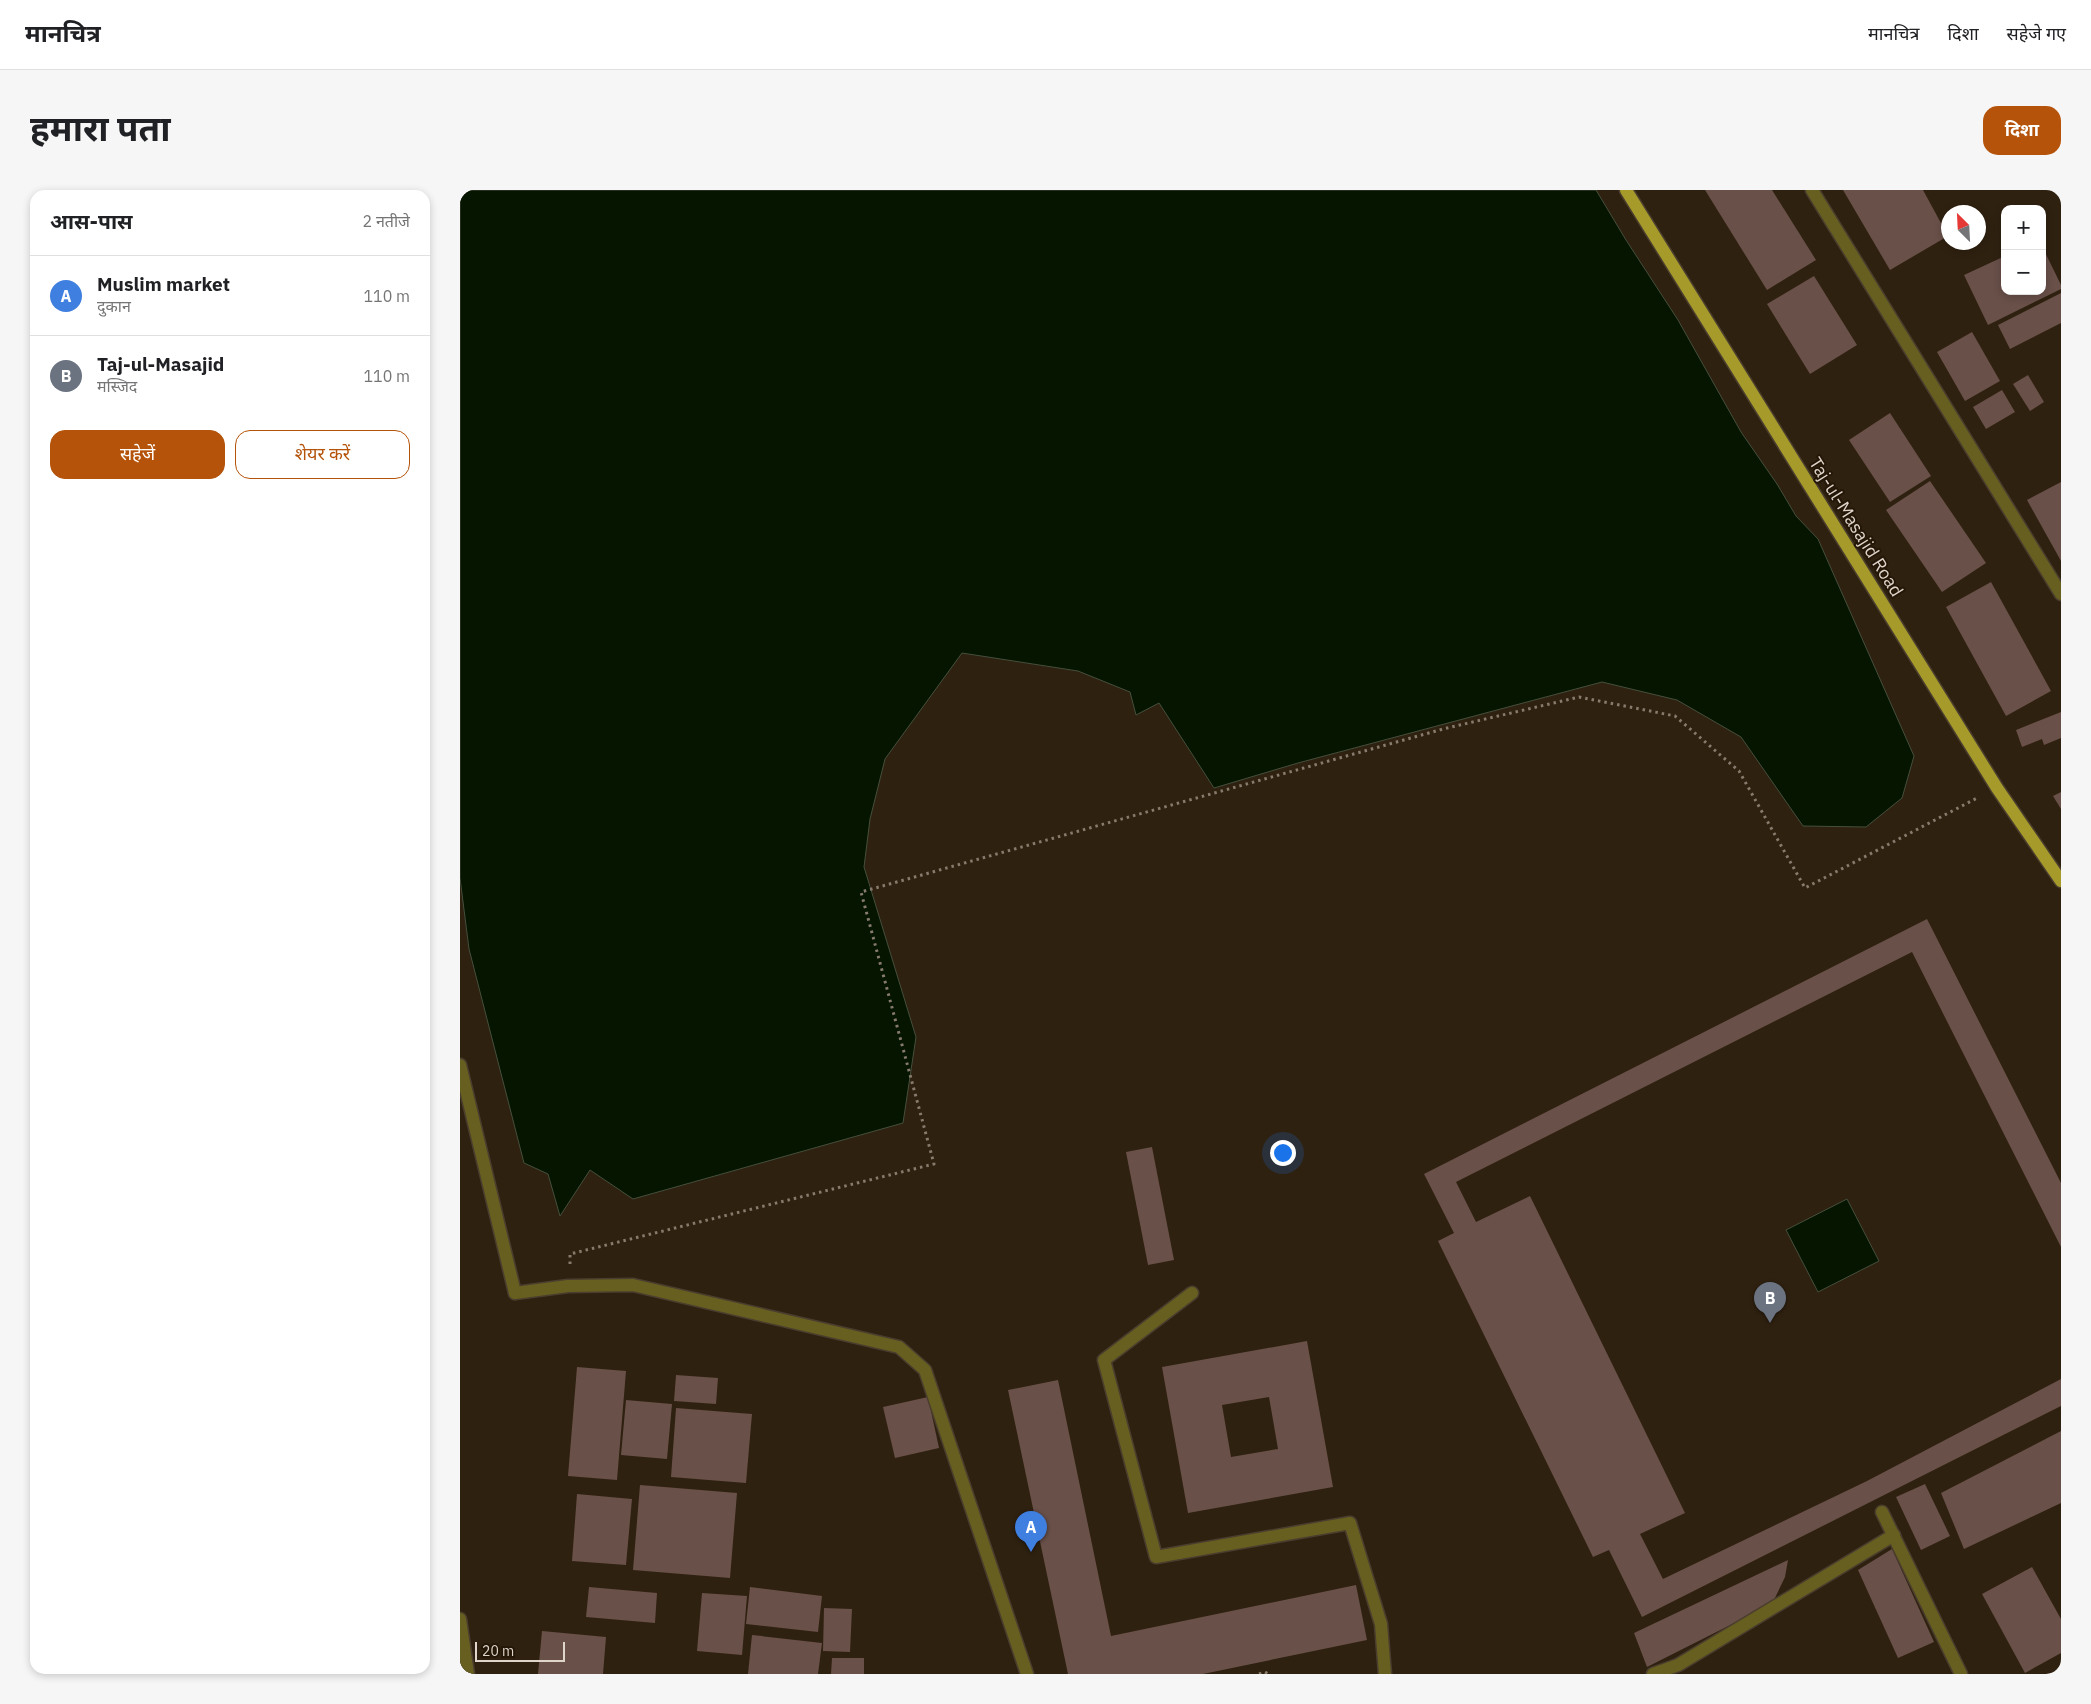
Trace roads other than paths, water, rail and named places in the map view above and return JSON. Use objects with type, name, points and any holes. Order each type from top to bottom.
[{"type":"main road","name":"Taj-ul-Masajid Road","points":[[1626,190],[1997,788],[2061,880]]},
{"type":"street","points":[[1812,190],[2061,594]]},
{"type":"street","points":[[460,1065],[515,1293],[568,1286],[633,1285],[899,1347],[924,1370],[1027,1674]]},
{"type":"street","points":[[1192,1293],[1104,1360],[1156,1557],[1350,1523],[1381,1624],[1385,1674]]},
{"type":"street","points":[[1882,1512],[1961,1674]]},
{"type":"street","points":[[1653,1674],[1677,1671],[1894,1535]]},
{"type":"street","points":[[460,1619],[468,1674]]},
{"type":"place","name":"Taj-ul-Masajid","points":[[1770,1323]]},
{"type":"place","name":"Muslim market","points":[[1031,1552]]}]
